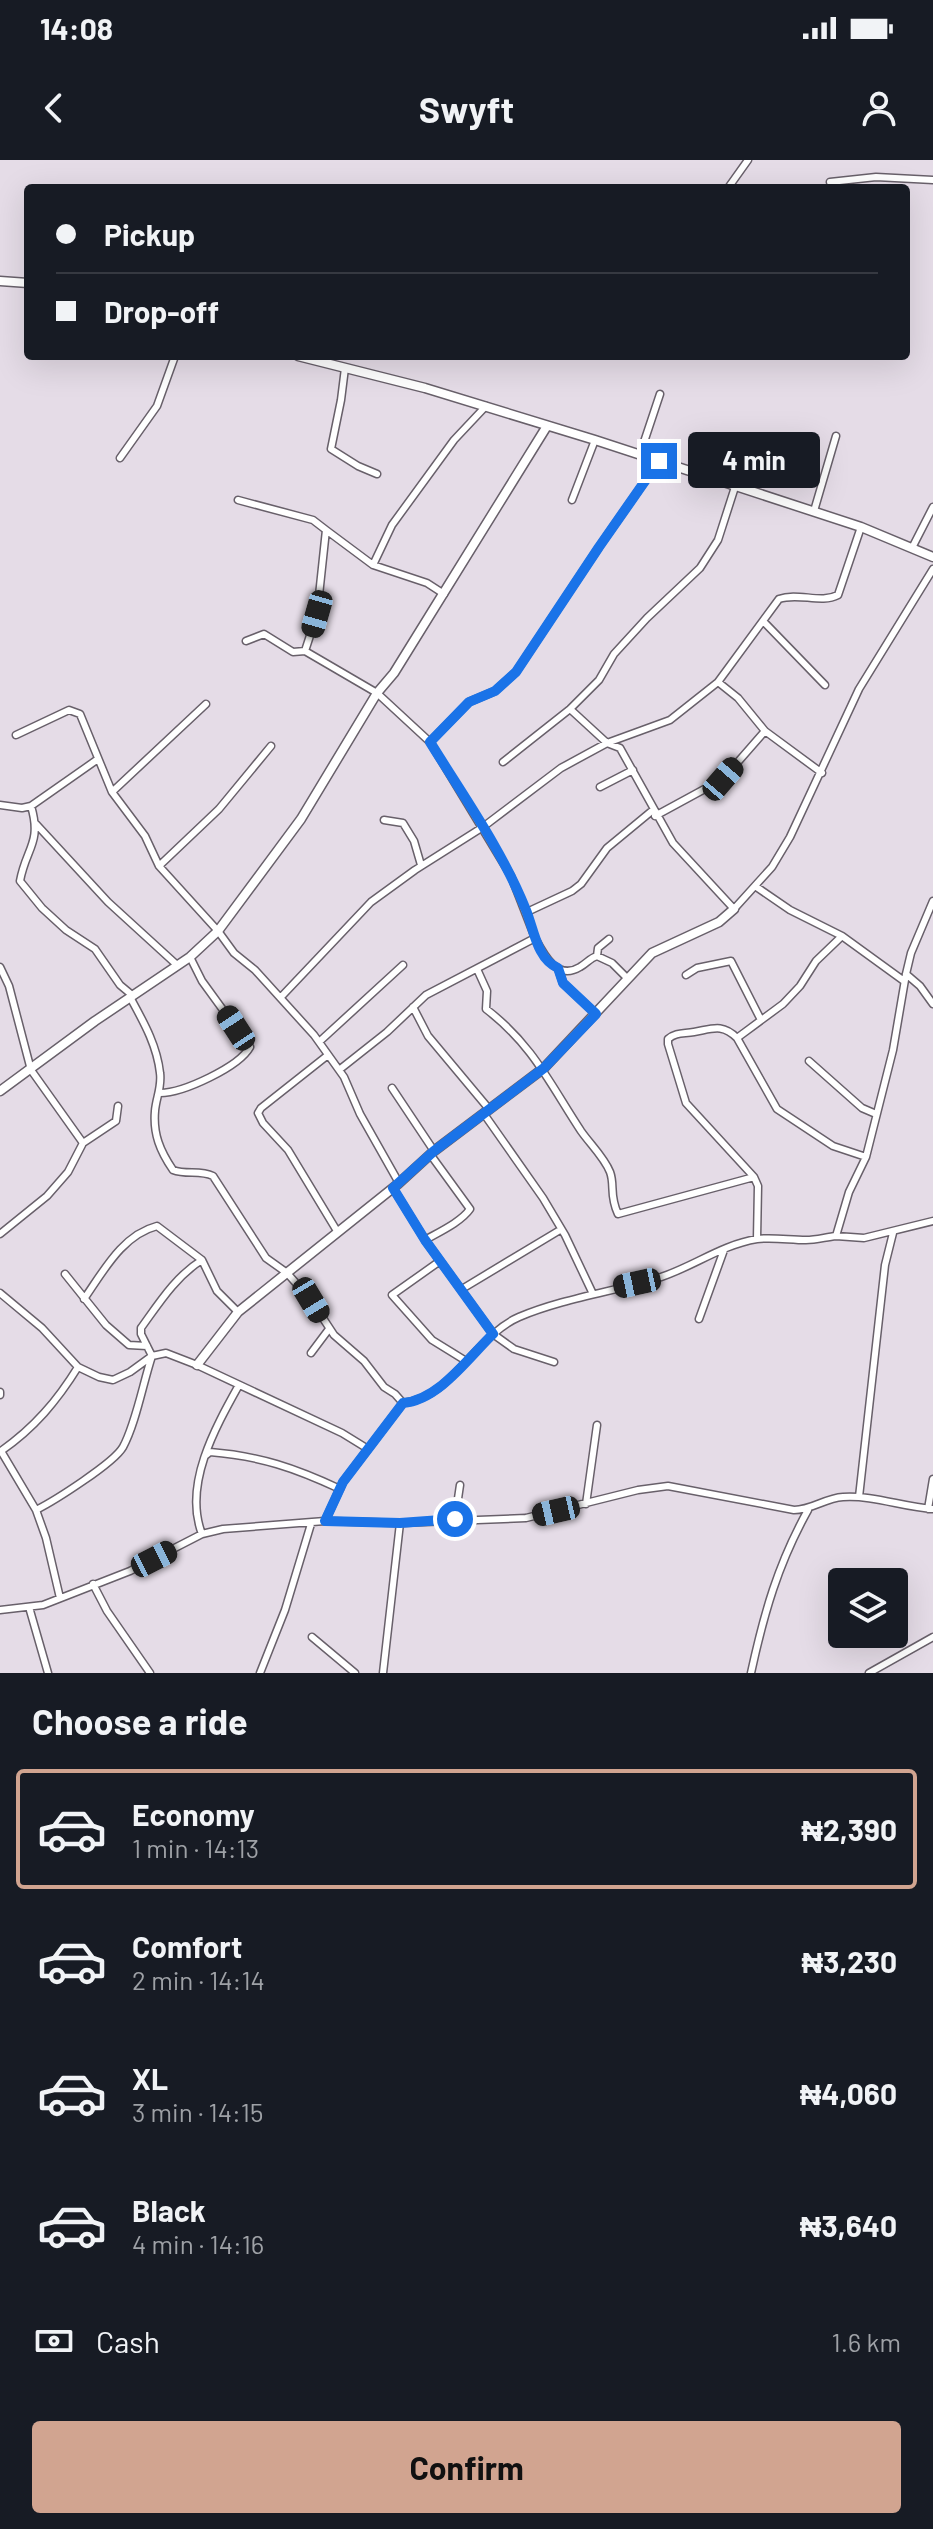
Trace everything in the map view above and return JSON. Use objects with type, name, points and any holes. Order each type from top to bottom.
[{"type":"street","points":[[731,184],[748,160]]},
{"type":"street","points":[[830,182],[876,177],[933,180]]},
{"type":"street","points":[[0,281],[24,283]]},
{"type":"street","points":[[120,458],[157,406],[174,360]]},
{"type":"street","points":[[314,360],[486,406],[640,454],[861,527],[933,557]]},
{"type":"street","points":[[345,368],[331,449],[377,474]]},
{"type":"street","points":[[640,454],[660,394]]},
{"type":"street","points":[[373,565],[392,525],[454,440],[486,406]]},
{"type":"street","points":[[0,1091],[190,957],[218,931],[301,819],[377,693],[394,673],[547,426]]},
{"type":"street","points":[[814,511],[836,436]]},
{"type":"street","points":[[572,500],[595,440]]},
{"type":"street","points":[[430,742],[469,702],[495,691],[516,672],[659,461]]},
{"type":"street","points":[[503,762],[570,709],[599,680],[625,642],[700,568],[718,540],[735,487]]},
{"type":"street","points":[[238,500],[313,520],[373,565],[427,583],[444,594]]},
{"type":"street","points":[[912,548],[933,507]]},
{"type":"street","points":[[281,997],[371,902],[421,865],[483,827],[561,768],[607,743],[670,720],[718,682],[779,599],[829,599],[838,595],[861,527]]},
{"type":"street","points":[[305,651],[317,614],[326,530]]},
{"type":"street","points":[[197,1365],[238,1312],[432,1153],[544,1068],[596,1014],[626,977],[652,953],[719,922],[734,909],[772,867],[790,837],[859,689],[933,569]]},
{"type":"street","points":[[763,621],[825,685]]},
{"type":"street","points":[[246,641],[264,634],[293,652],[305,651],[377,693],[430,742],[511,876],[535,938],[549,964],[571,970]]},
{"type":"street","points":[[718,682],[738,698],[765,731],[822,773]]},
{"type":"street","points":[[112,792],[206,704]]},
{"type":"street","points":[[570,709],[607,743],[620,748],[673,843],[734,909]]},
{"type":"street","points":[[16,735],[75,710],[83,720],[112,792],[145,836],[159,866],[234,953],[281,997],[339,1070],[425,1240],[478,1316],[493,1334],[514,1349],[554,1362]]},
{"type":"street","points":[[527,912],[581,884],[607,848],[654,813],[723,779],[765,731]]},
{"type":"street","points":[[159,866],[219,809],[271,746]]},
{"type":"street","points":[[0,805],[31,806],[98,759]]},
{"type":"street","points":[[600,787],[633,770]]},
{"type":"street","points":[[31,806],[36,824],[35,837],[20,881],[42,908],[66,930],[95,949],[131,996],[158,1056],[160,1093],[155,1109],[156,1140],[173,1170],[181,1173],[204,1172],[213,1176],[266,1258],[287,1273],[311,1300],[329,1329],[403,1403]]},
{"type":"street","points":[[384,820],[403,823],[414,841],[421,865]]},
{"type":"street","points":[[36,824],[108,902],[177,965]]},
{"type":"street","points":[[755,886],[920,986],[933,1004]]},
{"type":"street","points":[[836,1236],[849,1192],[866,1157],[893,1050],[911,953],[933,901]]},
{"type":"street","points":[[737,1038],[783,1004],[800,986],[816,961],[842,936]]},
{"type":"street","points":[[339,1070],[387,1032],[426,995],[535,938]]},
{"type":"street","points":[[597,956],[598,948],[609,939]]},
{"type":"street","points":[[563,983],[571,970],[597,956],[605,957],[626,977]]},
{"type":"street","points":[[160,1093],[185,1089],[210,1077],[245,1054],[250,1047],[202,981],[190,957]]},
{"type":"street","points":[[686,975],[697,968],[731,961],[761,1020]]},
{"type":"street","points":[[319,1042],[403,965]]},
{"type":"street","points":[[0,967],[9,986],[31,1070],[83,1143]]},
{"type":"street","points":[[558,968],[563,983],[596,1014]]},
{"type":"street","points":[[477,969],[487,991],[486,1009],[507,1025],[544,1068],[580,1129],[611,1173],[611,1200],[618,1214],[754,1177]]},
{"type":"street","points":[[413,1007],[428,1036],[487,1112],[543,1198],[565,1235],[593,1294]]},
{"type":"street","points":[[757,1239],[758,1186],[754,1177],[686,1103],[668,1044],[673,1034],[696,1032],[712,1026],[724,1028],[737,1038],[777,1109],[833,1146],[866,1157]]},
{"type":"street","points":[[328,1055],[258,1113],[288,1150],[337,1231]]},
{"type":"street","points":[[809,1061],[862,1108],[876,1114]]},
{"type":"street","points":[[392,1088],[470,1209],[466,1216],[457,1218],[425,1240]]},
{"type":"street","points":[[0,1234],[47,1196],[68,1172],[83,1143],[116,1121],[118,1106]]},
{"type":"street","points":[[325,1521],[340,1489],[403,1403],[413,1402],[438,1388],[493,1334],[517,1318],[654,1279],[678,1271],[702,1257],[757,1239],[864,1238],[933,1221]]},
{"type":"street","points":[[84,1299],[123,1246],[157,1226],[202,1260],[217,1291],[238,1312]]},
{"type":"street","points":[[462,1289],[560,1230]]},
{"type":"street","points":[[859,1497],[885,1265],[893,1233]]},
{"type":"street","points":[[699,1319],[724,1250]]},
{"type":"street","points":[[36,1510],[56,1500],[121,1451],[152,1356],[141,1328],[177,1281],[202,1260]]},
{"type":"street","points":[[440,1261],[392,1295],[432,1340],[466,1361]]},
{"type":"street","points":[[65,1274],[106,1325],[129,1345],[147,1346]]},
{"type":"street","points":[[0,1293],[42,1328],[78,1367],[99,1377],[113,1380],[152,1356],[166,1353],[342,1433],[368,1449]]},
{"type":"street","points":[[311,1353],[329,1329]]},
{"type":"street","points":[[60,1598],[36,1510],[1,1451],[25,1434],[60,1397],[78,1367]]},
{"type":"street","points":[[202,1534],[196,1518],[202,1462],[214,1430],[239,1385]]},
{"type":"street","points":[[586,1504],[597,1425]]},
{"type":"street","points":[[205,1456],[210,1452],[239,1454],[294,1468],[340,1489]]},
{"type":"street","points":[[0,1610],[29,1607],[60,1598],[130,1571],[202,1534],[223,1529],[325,1521],[400,1523],[526,1518],[638,1490],[668,1486],[794,1510],[808,1510],[839,1497],[859,1497],[930,1509],[933,1479]]},
{"type":"street","points":[[455,1519],[460,1485]]},
{"type":"street","points":[[751,1673],[766,1604],[785,1552],[808,1510]]},
{"type":"street","points":[[383,1673],[400,1523]]},
{"type":"street","points":[[260,1673],[285,1610],[311,1524]]},
{"type":"street","points":[[93,1584],[107,1611],[150,1673]]},
{"type":"street","points":[[29,1607],[48,1673]]},
{"type":"street","points":[[312,1637],[355,1673]]},
{"type":"street","points":[[869,1673],[933,1637]]},
{"type":"route","points":[[455,1519],[400,1523],[325,1521],[343,1482],[403,1403],[413,1402],[438,1388],[493,1334],[425,1240],[393,1188],[434,1151],[544,1068],[596,1014],[563,983],[558,968],[549,964],[535,938],[511,876],[430,742],[469,702],[495,691],[516,672],[659,461]]}]
